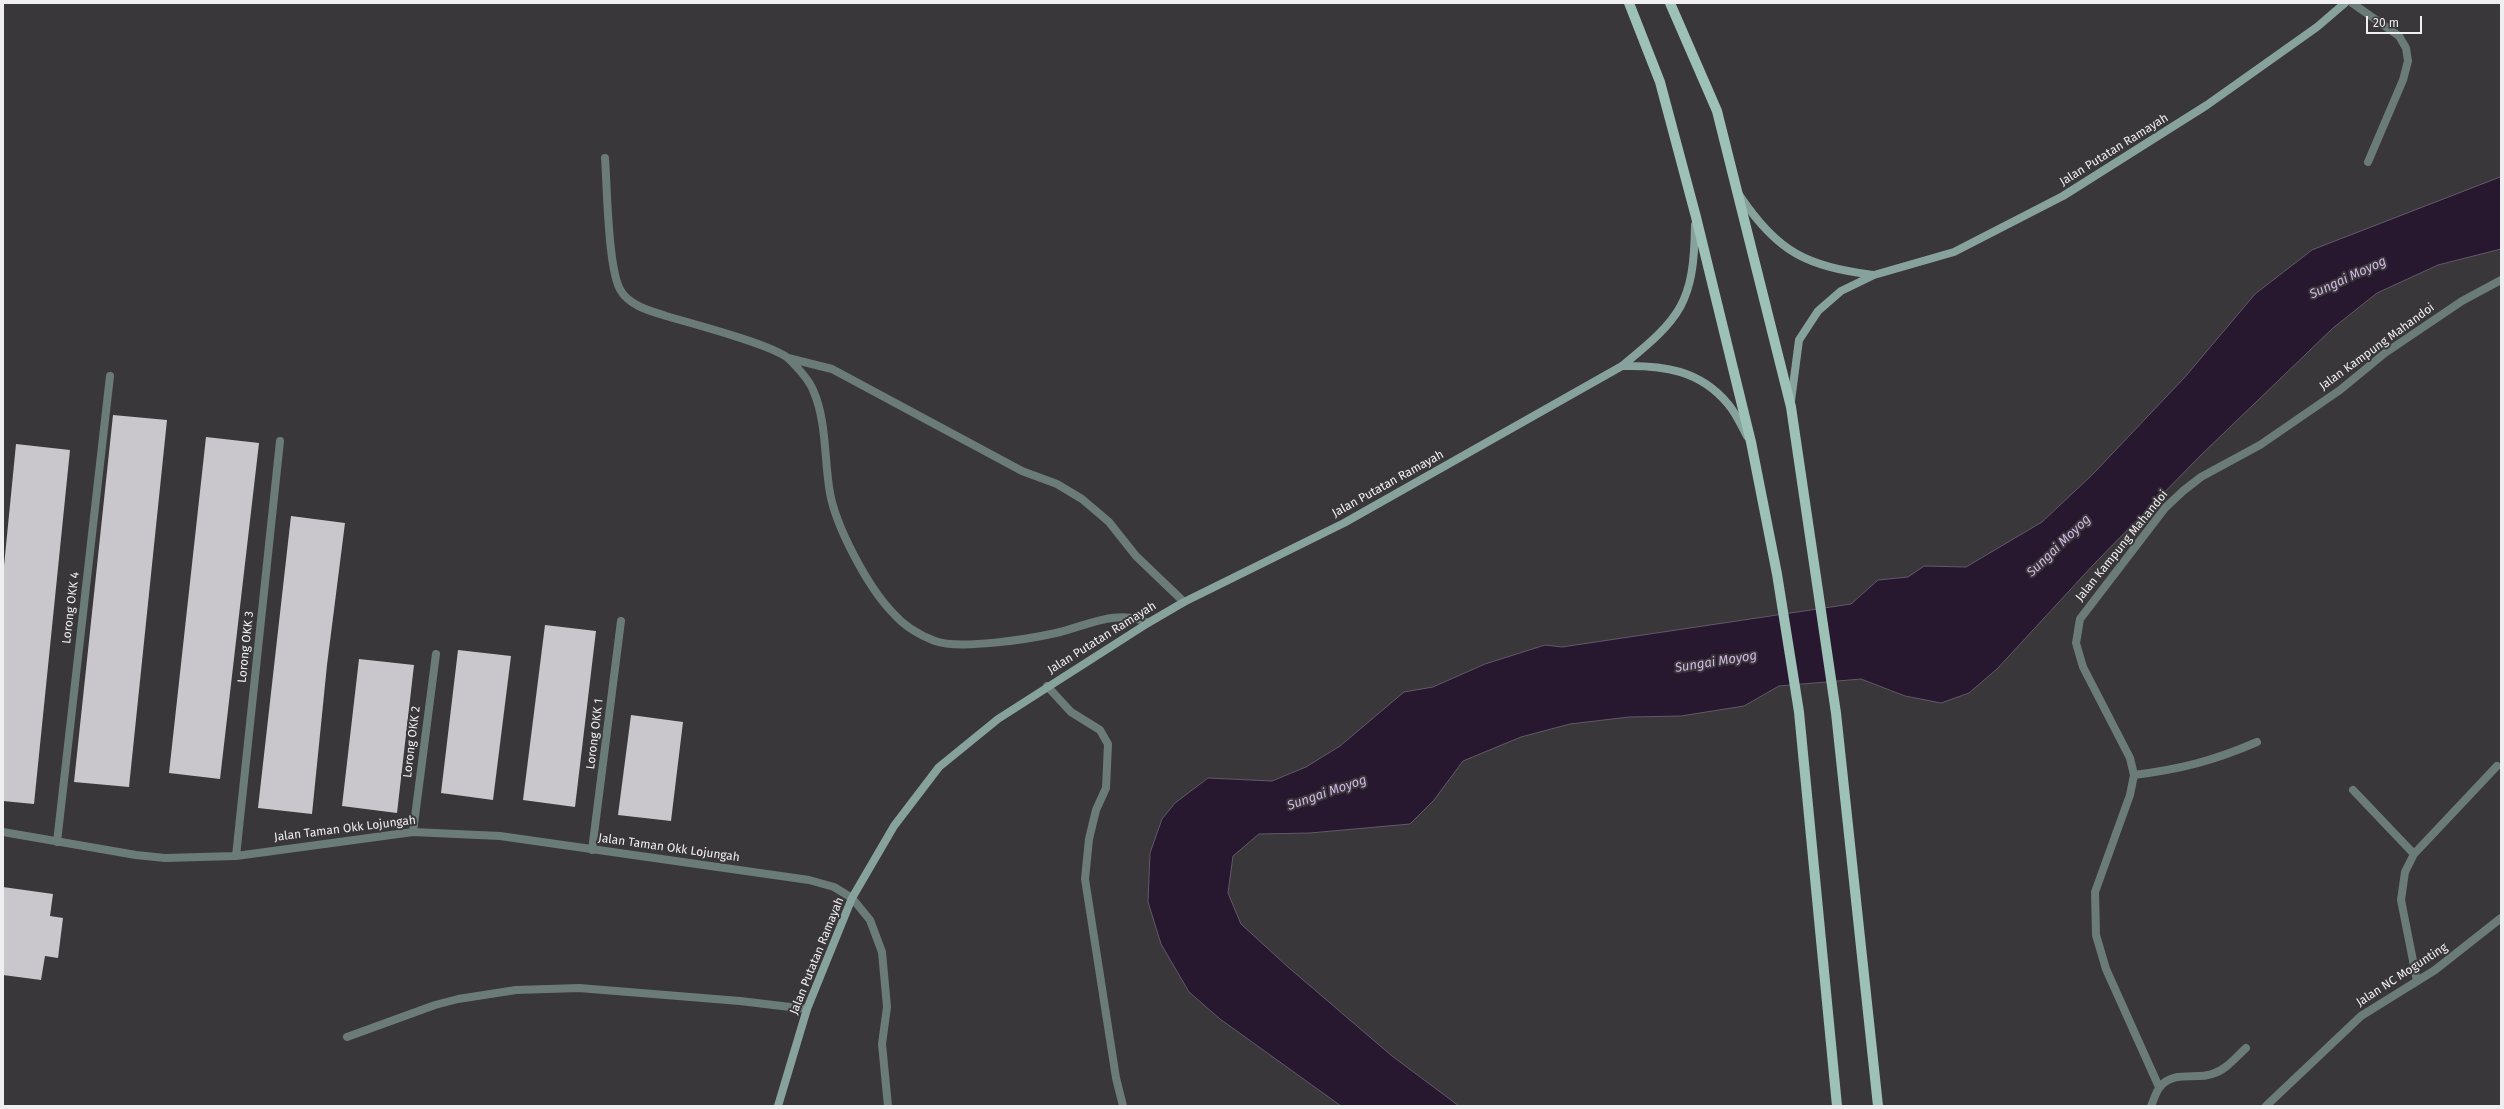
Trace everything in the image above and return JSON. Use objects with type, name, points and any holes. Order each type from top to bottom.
[{"type":"main road","points":[[1629,3],[1660,82],[1696,216],[1751,442],[1777,574],[1799,712],[1837,1106]]},
{"type":"main road","points":[[1670,3],[1717,110],[1790,407],[1836,713],[1878,1106]]},
{"type":"main road","name":"Jalan Putatan Ramayah","points":[[1790,407],[1800,340],[1818,311],[1841,291],[1874,276],[1954,252],[2063,196],[2207,105],[2317,27],[2345,3]]},
{"type":"main road","name":"Jalan Putatan Ramayah","points":[[1738,194],[1758,223],[1776,241],[1805,259],[1842,271],[1874,276]]},
{"type":"main road","name":"Jalan Putatan Ramayah","points":[[778,1106],[807,1009],[852,898],[894,826],[939,767],[998,719],[1047,686],[1148,623],[1184,602],[1344,522],[1622,366],[1655,338],[1677,314],[1690,287],[1695,257],[1696,216]]},
{"type":"main road","name":"Jalan Putatan Ramayah","points":[[1622,366],[1656,365],[1686,373],[1709,385],[1728,404],[1751,442]]},
{"type":"street","points":[[2352,3],[2399,36],[2406,48],[2408,61],[2403,80],[2368,162]]},
{"type":"street","points":[[605,158],[612,258],[620,291],[641,308],[767,349],[788,358],[832,369],[1022,471],[1057,484],[1082,499],[1109,522],[1136,556],[1184,602]]},
{"type":"street","name":"Jalan Kampung Mahandoi","points":[[2159,1087],[2106,969],[2096,935],[2095,892],[2130,795],[2134,775],[2130,758],[2083,667],[2078,652],[2077,632],[2084,612],[2121,568],[2165,508],[2183,491],[2202,477],[2260,445],[2340,390],[2385,353],[2462,301],[2501,280]]},
{"type":"street","points":[[788,358],[813,389],[820,414],[830,496],[840,525],[870,583],[892,612],[916,632],[937,642],[965,644],[1055,633],[1120,616],[1136,616],[1148,623]]},
{"type":"street","name":"Lorong OKK 4","points":[[57,842],[110,376]]},
{"type":"street","name":"Lorong OKK 3","points":[[236,856],[280,441]]},
{"type":"street","name":"Lorong OKK 1","points":[[592,850],[621,621]]},
{"type":"street","name":"Lorong OKK 2","points":[[413,832],[436,654]]},
{"type":"street","points":[[1047,686],[1071,712],[1100,730],[1108,744],[1106,788],[1096,810],[1090,832],[1085,879],[1115,1072],[1123,1106]]},
{"type":"street","points":[[2134,775],[2176,770],[2217,759],[2257,742]]},
{"type":"street","points":[[2417,981],[2401,900],[2405,872],[2414,854],[2497,766]]},
{"type":"street","points":[[2353,790],[2414,854]]},
{"type":"street","name":"Jalan Taman Okk Lojungah","points":[[3,832],[57,842],[165,858],[236,856],[413,832],[500,836],[809,880],[834,887],[852,898],[870,920],[882,952],[887,1007],[882,1044],[888,1106]]},
{"type":"street","name":"Jalan NC Mogunting","points":[[2266,1106],[2361,1016],[2454,956],[2501,918]]},
{"type":"street","points":[[347,1037],[435,1005],[458,999],[516,990],[579,988],[740,1001],[807,1009]]},
{"type":"street","points":[[2151,1106],[2159,1087],[2181,1076],[2211,1075],[2223,1070],[2246,1048]]},
{"type":"water","name":"Sungai Moyog","points":[[2501,177],[2501,249],[2438,265],[2377,293],[2333,328],[2201,455],[2094,564],[1997,669],[1969,693],[1941,703],[1905,696],[1861,679],[1779,686],[1744,706],[1681,716],[1629,717],[1570,724],[1521,737],[1463,761],[1434,800],[1410,824],[1310,833],[1259,834],[1233,856],[1228,893],[1241,924],[1288,967],[1392,1056],[1459,1106],[1341,1106],[1220,1019],[1189,992],[1161,944],[1148,902],[1150,853],[1162,819],[1175,803],[1208,778],[1272,781],[1306,767],[1340,746],[1404,692],[1433,687],[1485,664],[1545,645],[1562,647],[1851,604],[1878,580],[1908,577],[1924,566],[1966,567],[2042,522],[2093,474],[2185,377],[2255,294],[2312,250]]},
{"type":"building","points":[[113,415],[167,420],[129,787],[74,782]]},
{"type":"building","points":[[206,437],[259,443],[220,779],[169,773]]},
{"type":"building","points":[[16,444],[70,450],[34,804],[3,801],[3,576]]},
{"type":"building","points":[[291,516],[345,523],[327,665],[312,814],[258,808]]},
{"type":"building","points":[[545,625],[596,631],[575,807],[523,800]]},
{"type":"building","points":[[458,650],[511,656],[493,800],[441,793]]},
{"type":"building","points":[[359,659],[414,665],[397,813],[342,806]]},
{"type":"building","points":[[631,715],[683,722],[671,821],[618,815]]},
{"type":"building","points":[[3,887],[53,894],[50,916],[63,918],[58,958],[45,956],[41,980],[3,975]]}]
